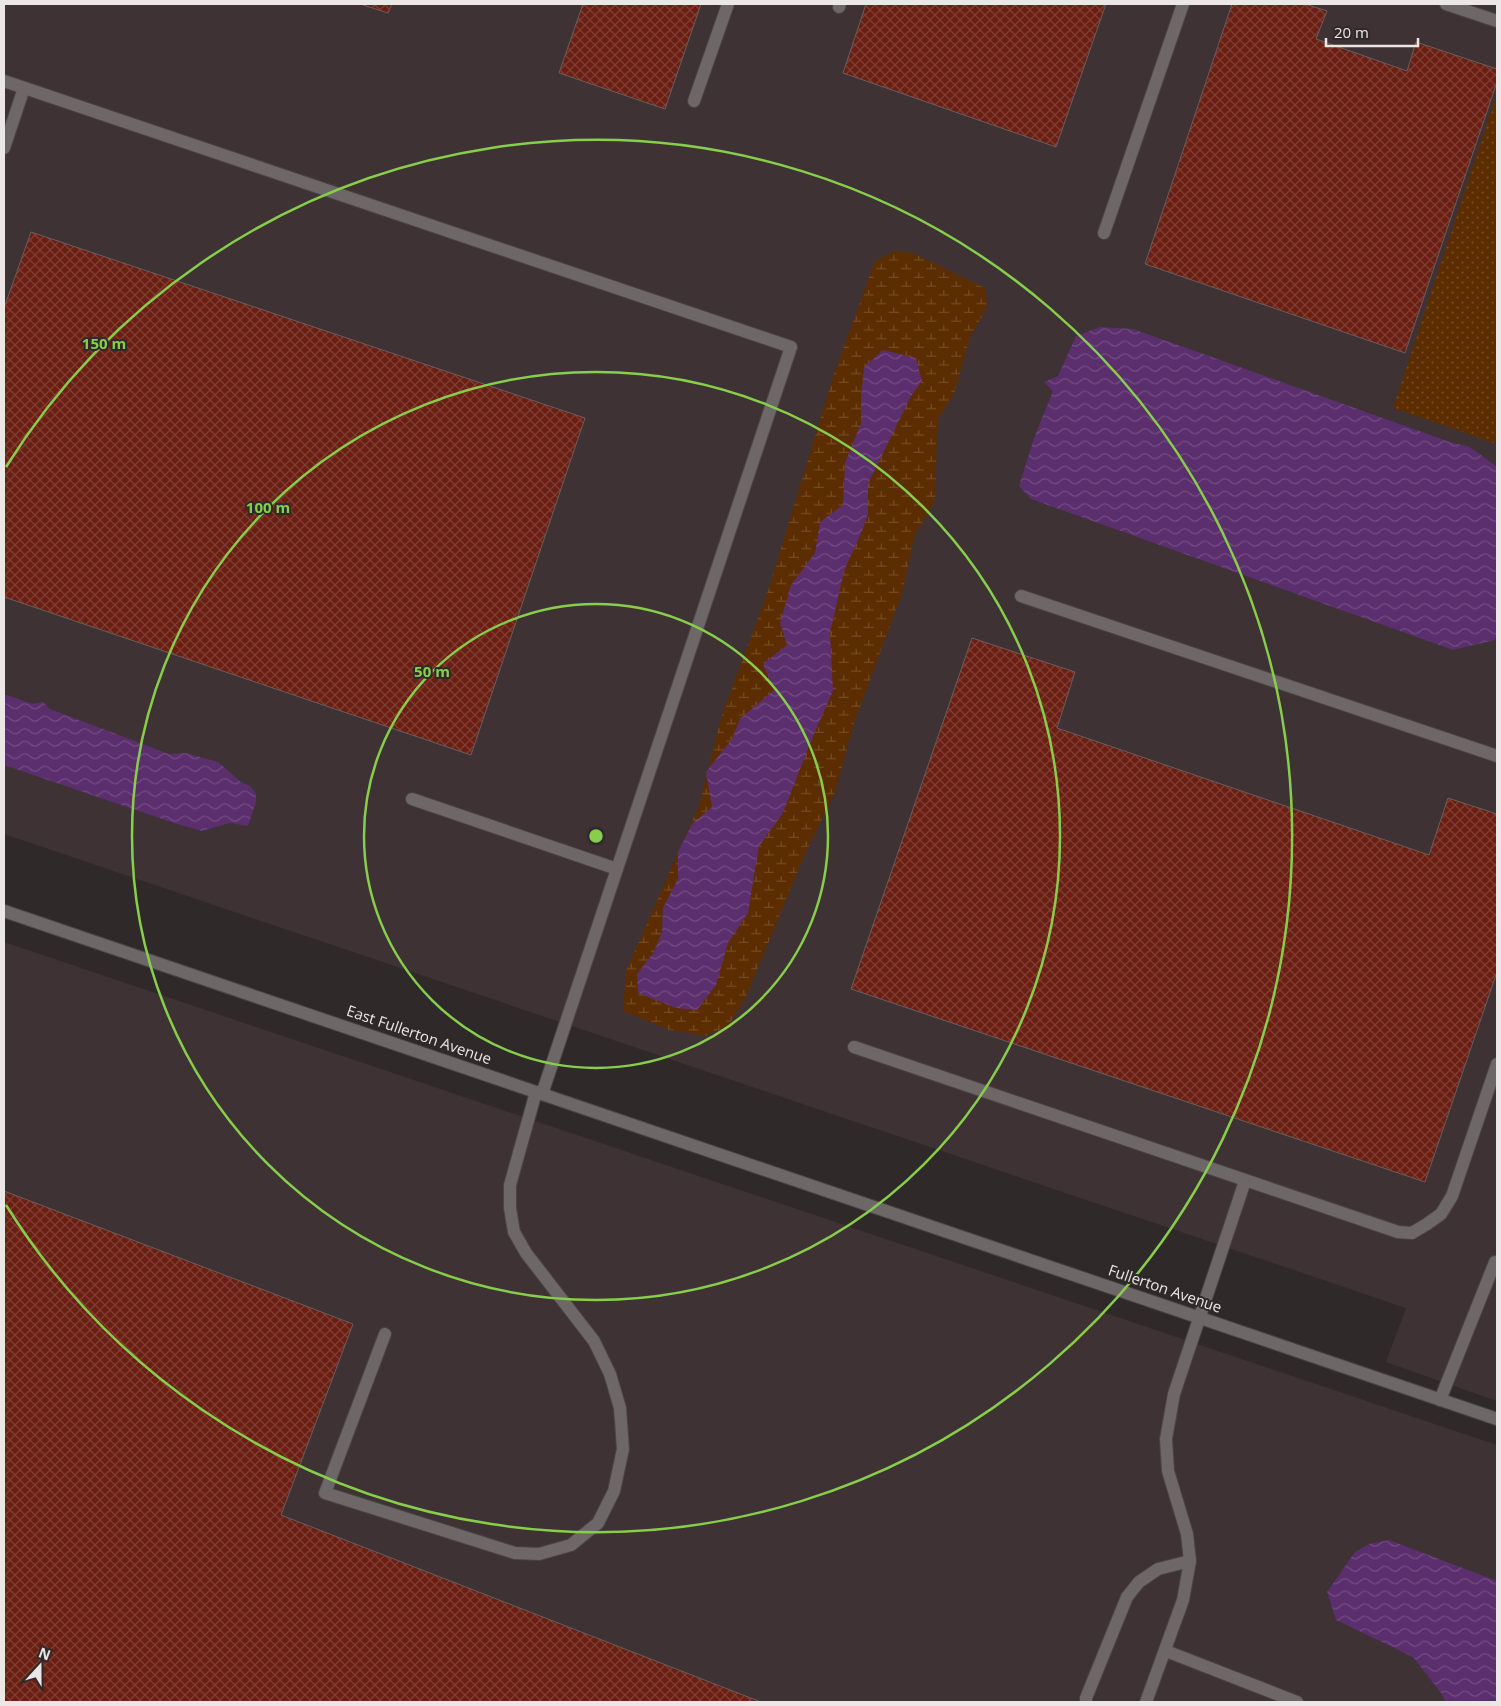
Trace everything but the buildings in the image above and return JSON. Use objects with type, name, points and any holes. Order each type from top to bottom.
[{"type":"street","points":[[694,101],[728,4]]},
{"type":"street","points":[[1104,232],[1183,4]]},
{"type":"street","points":[[1446,4],[1497,22]]},
{"type":"street","points":[[4,81],[791,347],[618,869],[539,1093],[510,1185],[510,1208],[514,1232],[526,1253],[594,1341],[610,1374],[620,1408],[623,1449],[614,1491],[598,1523],[571,1546],[539,1554],[515,1553],[325,1493],[384,1334]]},
{"type":"street","points":[[4,148],[24,88]]},
{"type":"street","points":[[1021,596],[1497,756]]},
{"type":"street","points":[[412,800],[618,869]]},
{"type":"street","name":"East Fullerton Avenue","points":[[4,911],[823,1190]]},
{"type":"street","points":[[854,1047],[1245,1181],[1398,1232],[1412,1233],[1441,1214],[1452,1196],[1497,1064]]},
{"type":"street","points":[[1146,1702],[1183,1600],[1190,1562],[1187,1534],[1168,1471],[1166,1439],[1174,1394],[1245,1181]]},
{"type":"street","name":"Fullerton Avenue","points":[[823,1190],[1497,1419]]},
{"type":"street","points":[[1440,1400],[1496,1261]]},
{"type":"street","points":[[1086,1702],[1127,1597],[1139,1582],[1158,1569],[1190,1562]]},
{"type":"street","points":[[1166,1651],[1296,1702]]},
{"type":"shaded area","points":[[4,4],[1497,4],[1497,1401],[1386,1362],[1406,1308],[4,834]]},
{"type":"shaded area","points":[[4,942],[1497,1445],[1497,1702],[4,1702]]},
{"type":"green space","points":[[1497,93],[1497,444],[1393,408]]},
{"type":"green space","points":[[895,251],[913,253],[985,288],[987,308],[970,337],[954,394],[938,419],[935,500],[915,535],[902,594],[854,723],[835,792],[805,854],[745,999],[728,1026],[706,1036],[670,1030],[623,1011],[626,971],[699,806],[722,715],[768,591],[834,374],[875,261]]},
{"type":"water","points":[[1100,327],[1133,329],[1450,442],[1470,447],[1497,467],[1497,634],[1495,640],[1453,650],[1031,499],[1019,486],[1034,438],[1053,391],[1044,382],[1058,376],[1076,336]]},
{"type":"water","points":[[883,350],[916,358],[922,381],[911,396],[868,484],[868,514],[844,571],[830,633],[833,691],[783,813],[759,846],[748,913],[728,943],[716,985],[697,1010],[676,1008],[638,993],[637,974],[654,952],[662,932],[663,908],[678,879],[678,852],[692,824],[712,807],[706,772],[732,739],[740,719],[774,690],[763,664],[787,645],[780,623],[791,585],[815,553],[820,522],[843,505],[845,463],[861,423],[864,367]]},
{"type":"water","points":[[4,694],[33,704],[43,702],[50,709],[169,754],[186,753],[218,762],[241,782],[250,786],[256,794],[256,802],[248,826],[230,823],[202,831],[4,765]]},
{"type":"water","points":[[1389,1540],[1497,1581],[1497,1702],[1446,1702],[1413,1657],[1336,1620],[1327,1592],[1355,1552],[1369,1544]]}]
